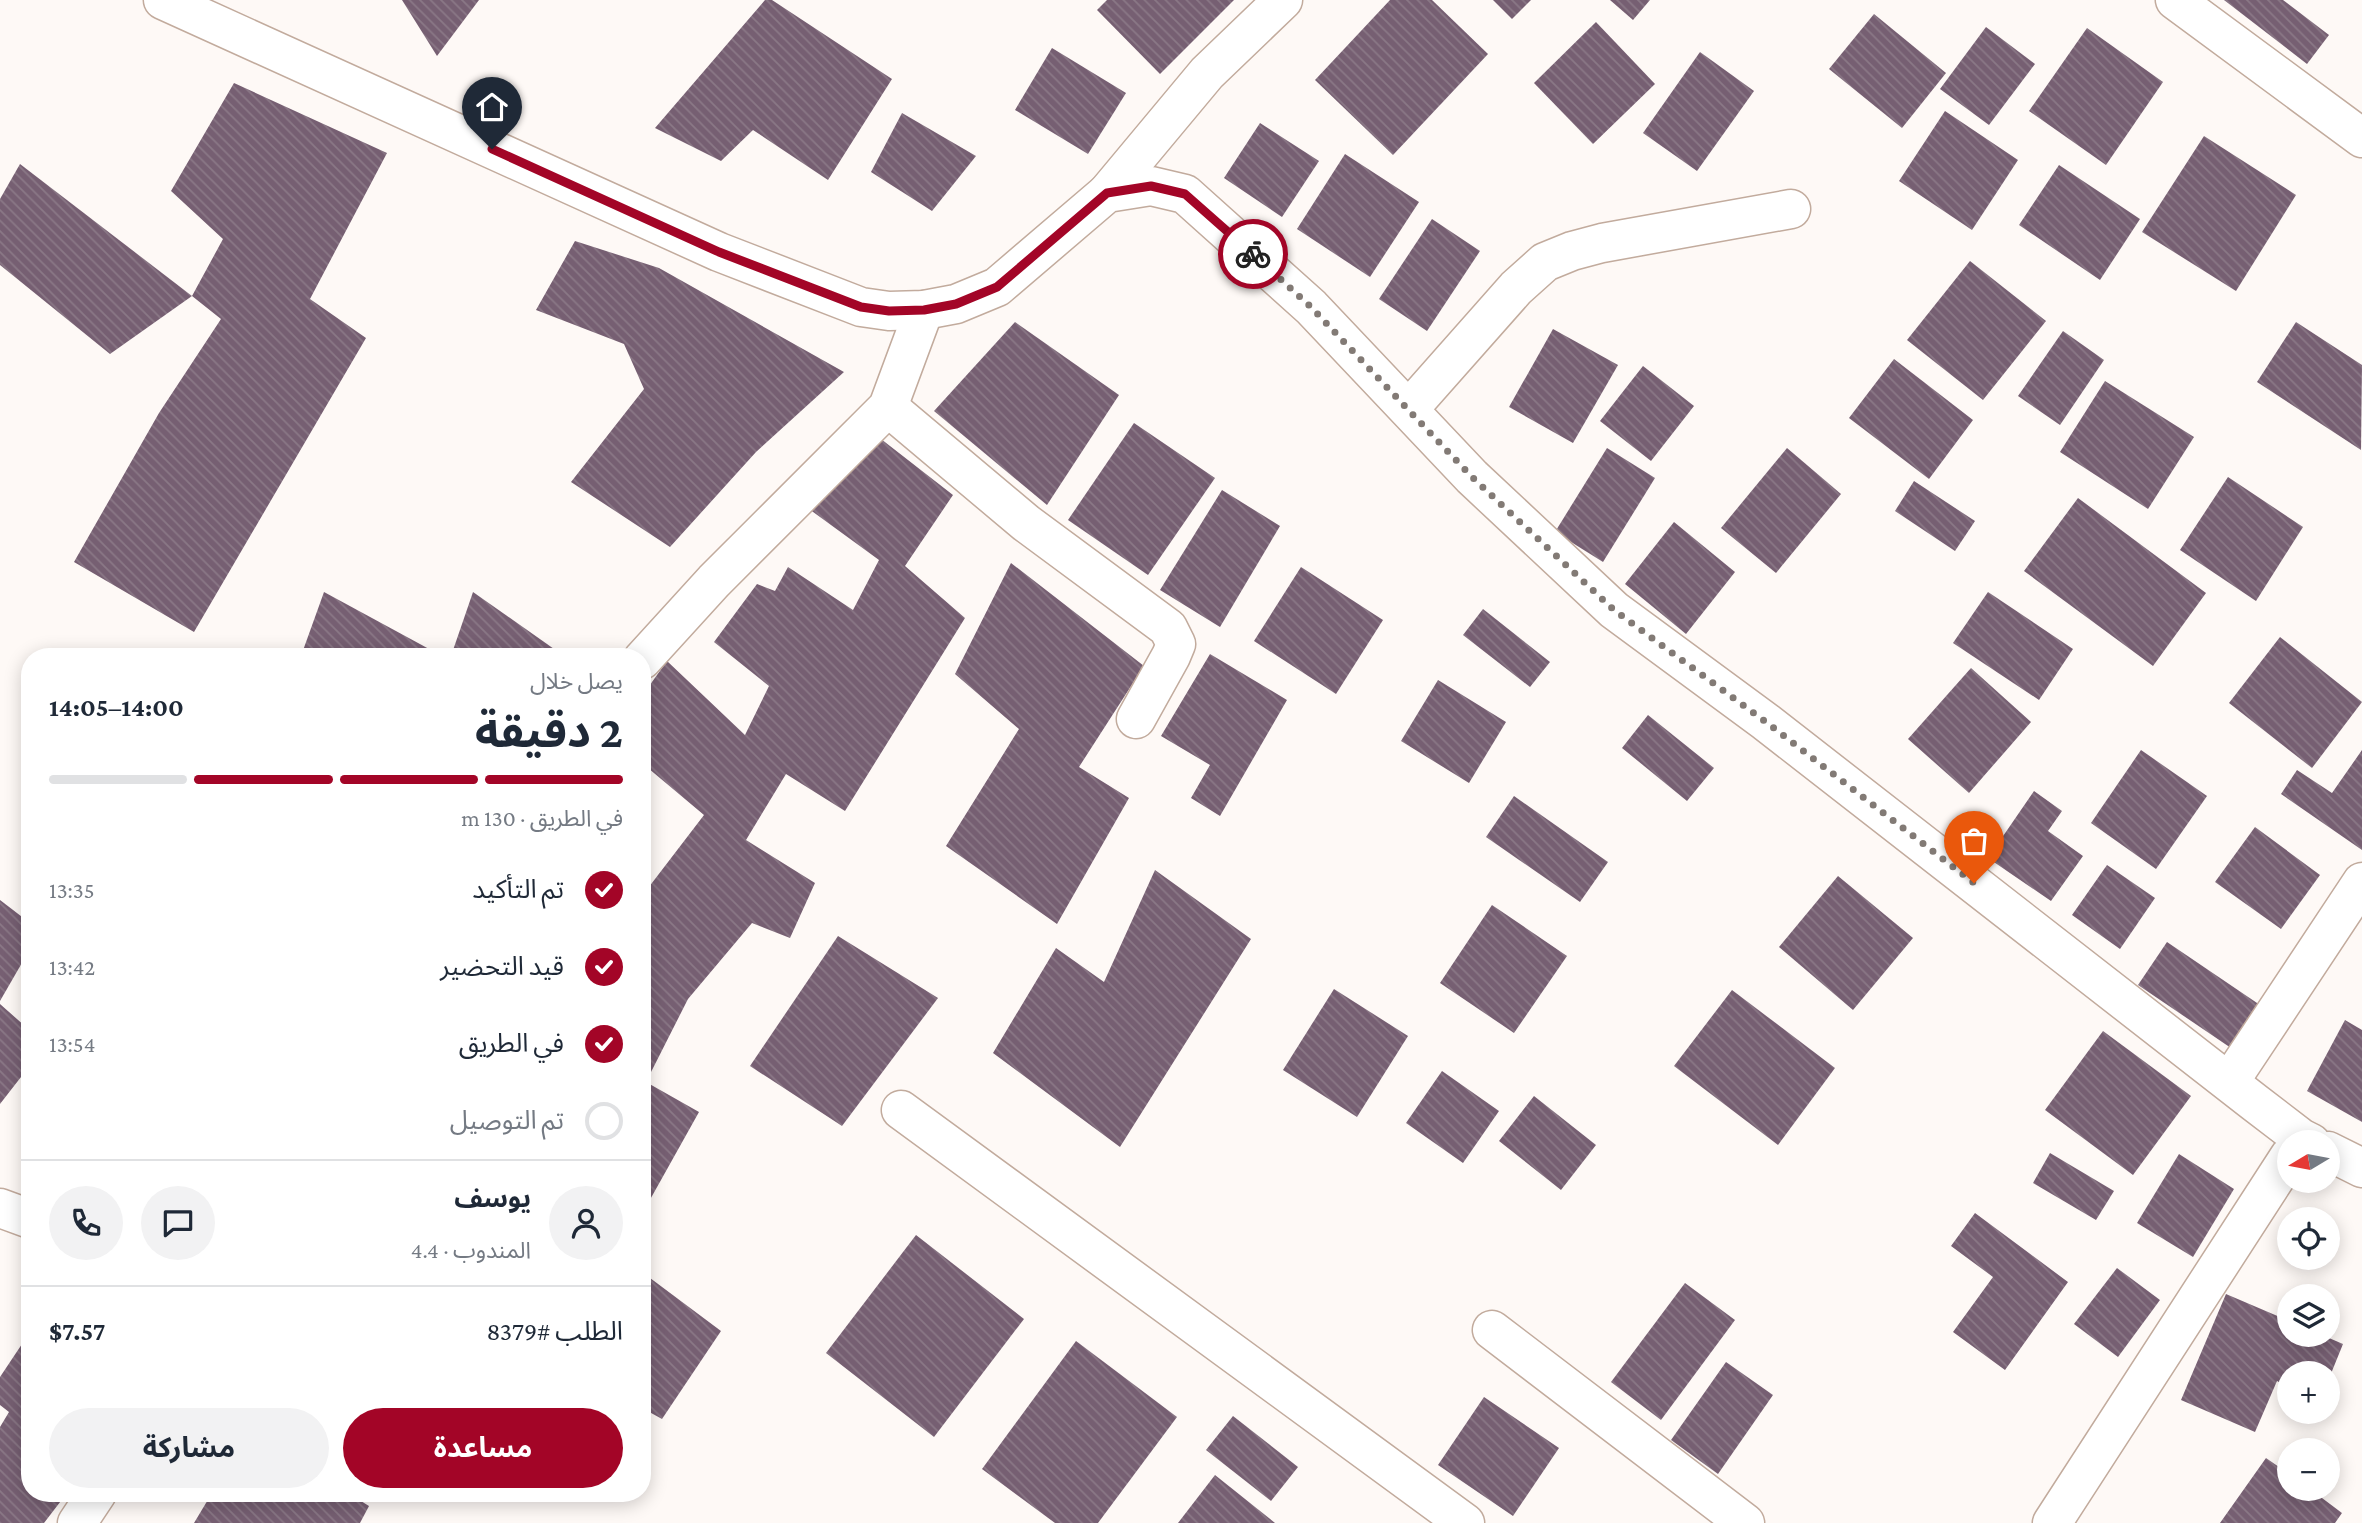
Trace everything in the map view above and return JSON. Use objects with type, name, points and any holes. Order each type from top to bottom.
[{"type":"street","points":[[163,0],[719,252],[861,307],[889,311],[924,310],[956,304],[997,287],[1107,193],[1207,73],[1283,0]]},
{"type":"street","points":[[2175,0],[2362,138]]},
{"type":"street","points":[[1107,193],[1151,186],[1185,194],[1311,307],[1472,477],[1614,610],[1766,722],[2230,1082],[2286,1130]]},
{"type":"street","points":[[1409,409],[1516,288],[1545,262],[1602,243],[1791,209]]},
{"type":"street","points":[[651,650],[753,540],[888,407],[924,310]]},
{"type":"street","points":[[888,407],[1026,523],[1168,628],[1176,644],[1136,719]]},
{"type":"street","points":[[2230,1082],[2362,882]]},
{"type":"street","points":[[901,1110],[1465,1523]]},
{"type":"street","points":[[2340,1160],[2362,1168]]},
{"type":"street","points":[[2052,1523],[2277,1188]]},
{"type":"street","points":[[0,1208],[21,1216]]},
{"type":"street","points":[[1492,1330],[1745,1523]]},
{"type":"street","points":[[77,1523],[91,1502]]},
{"type":"building","points":[[402,0],[479,0],[437,56]]},
{"type":"building","points":[[765,0],[772,0],[892,79],[828,180],[753,130],[721,161],[655,128]]},
{"type":"building","points":[[1107,0],[1234,0],[1160,74],[1097,10]]},
{"type":"building","points":[[1390,0],[1432,0],[1488,54],[1393,155],[1315,80]]},
{"type":"building","points":[[1493,0],[1531,0],[1512,19]]},
{"type":"building","points":[[1610,0],[1650,0],[1633,20]]},
{"type":"building","points":[[2224,0],[2283,0],[2329,35],[2307,64]]},
{"type":"building","points":[[1874,14],[1946,73],[1902,128],[1829,69]]},
{"type":"building","points":[[1596,22],[1655,84],[1593,144],[1534,83]]},
{"type":"building","points":[[1986,27],[2035,64],[1989,125],[1940,89]]},
{"type":"building","points":[[2087,28],[2163,82],[2106,165],[2029,111]]},
{"type":"building","points":[[1052,48],[1126,93],[1088,154],[1015,110]]},
{"type":"building","points":[[1700,52],[1754,91],[1697,171],[1643,133]]},
{"type":"building","points":[[234,83],[387,153],[310,299],[366,338],[194,632],[74,562],[159,413],[221,319],[192,296],[223,239],[171,191]]},
{"type":"building","points":[[1945,111],[2018,160],[1972,230],[1899,181]]},
{"type":"building","points":[[902,113],[976,156],[932,211],[871,172]]},
{"type":"building","points":[[1260,123],[1319,161],[1282,217],[1224,178]]},
{"type":"building","points":[[2204,136],[2296,195],[2236,291],[2142,232]]},
{"type":"building","points":[[1345,154],[1419,202],[1370,277],[1297,229]]},
{"type":"building","points":[[20,164],[192,296],[110,354],[0,265],[0,199]]},
{"type":"building","points":[[2059,165],[2140,219],[2100,280],[2019,225]]},
{"type":"building","points":[[1432,219],[1480,251],[1427,331],[1379,299]]},
{"type":"building","points":[[575,241],[659,268],[844,372],[756,452],[670,547],[571,482],[644,389],[624,344],[536,310]]},
{"type":"building","points":[[1970,261],[2046,321],[1983,400],[1907,340]]},
{"type":"building","points":[[1015,322],[1119,395],[1047,505],[934,411]]},
{"type":"building","points":[[2296,322],[2362,365],[2361,450],[2257,382]]},
{"type":"building","points":[[1553,329],[1618,365],[1573,443],[1509,407]]},
{"type":"building","points":[[2063,331],[2104,360],[2060,425],[2018,396]]},
{"type":"building","points":[[1894,359],[1973,420],[1929,479],[1849,418]]},
{"type":"building","points":[[1643,366],[1694,406],[1651,461],[1600,421]]},
{"type":"building","points":[[2105,381],[2194,437],[2148,509],[2060,452]]},
{"type":"building","points":[[1134,423],[1215,478],[1148,575],[1068,520]]},
{"type":"building","points":[[881,439],[953,495],[905,566],[965,618],[845,811],[786,774],[746,840],[815,883],[790,938],[752,923],[688,999],[651,1072],[651,884],[704,815],[651,771],[651,683],[667,661],[745,735],[769,686],[714,642],[757,584],[775,591],[788,567],[853,610],[879,560],[809,509]]},
{"type":"building","points":[[1607,448],[1655,478],[1603,562],[1555,532]]},
{"type":"building","points":[[1787,448],[1841,494],[1776,573],[1721,528]]},
{"type":"building","points":[[2228,477],[2303,527],[2256,601],[2180,550]]},
{"type":"building","points":[[1914,481],[1975,521],[1955,551],[1895,511]]},
{"type":"building","points":[[1222,490],[1280,526],[1220,627],[1160,590]]},
{"type":"building","points":[[2078,498],[2206,593],[2153,666],[2024,571]]},
{"type":"building","points":[[1674,522],[1735,572],[1686,634],[1625,584]]},
{"type":"building","points":[[1011,563],[1144,666],[1079,767],[1129,798],[1057,924],[946,846],[1019,729],[955,674]]},
{"type":"building","points":[[1301,567],[1383,620],[1336,694],[1254,641]]},
{"type":"building","points":[[324,592],[427,648],[304,648]]},
{"type":"building","points":[[473,592],[553,648],[454,648]]},
{"type":"building","points":[[1988,592],[2073,649],[2039,700],[1953,643]]},
{"type":"building","points":[[1483,609],[1550,662],[1530,687],[1463,635]]},
{"type":"building","points":[[2280,637],[2362,702],[2312,768],[2229,703]]},
{"type":"building","points":[[1210,654],[1287,700],[1220,816],[1191,798],[1210,765],[1161,736]]},
{"type":"building","points":[[1971,668],[2031,722],[1969,793],[1908,739]]},
{"type":"building","points":[[1438,680],[1506,722],[1469,783],[1401,741]]},
{"type":"building","points":[[1648,715],[1714,768],[1687,801],[1622,748]]},
{"type":"building","points":[[2141,750],[2207,796],[2156,869],[2091,823]]},
{"type":"building","points":[[2362,750],[2362,850],[2281,794],[2297,770],[2332,793]]},
{"type":"building","points":[[2034,791],[2062,811],[2048,831],[2083,856],[2051,901],[1988,858]]},
{"type":"building","points":[[1514,796],[1608,862],[1580,902],[1486,837]]},
{"type":"building","points":[[2255,827],[2320,875],[2281,929],[2215,882]]},
{"type":"building","points":[[2107,865],[2155,898],[2120,949],[2072,915]]},
{"type":"building","points":[[1155,870],[1251,939],[1120,1147],[993,1053],[1056,948],[1104,982]]},
{"type":"building","points":[[1838,876],[1913,938],[1853,1010],[1779,947]]},
{"type":"building","points":[[0,900],[21,916],[21,965],[0,1001]]},
{"type":"building","points":[[1492,905],[1567,956],[1514,1033],[1440,983]]},
{"type":"building","points":[[838,936],[938,998],[842,1126],[750,1066]]},
{"type":"building","points":[[2167,942],[2260,1005],[2231,1048],[2138,985]]},
{"type":"building","points":[[1334,989],[1408,1036],[1357,1117],[1283,1070]]},
{"type":"building","points":[[1732,990],[1835,1068],[1778,1145],[1674,1066]]},
{"type":"building","points":[[0,1004],[21,1023],[21,1077],[0,1104]]},
{"type":"building","points":[[2345,1020],[2362,1030],[2362,1122],[2307,1091]]},
{"type":"building","points":[[2103,1031],[2191,1096],[2133,1175],[2045,1110]]},
{"type":"building","points":[[1442,1071],[1499,1111],[1463,1163],[1406,1123]]},
{"type":"building","points":[[651,1085],[699,1112],[651,1198]]},
{"type":"building","points":[[1534,1096],[1596,1145],[1561,1190],[1499,1141]]},
{"type":"building","points":[[2050,1153],[2114,1191],[2096,1220],[2033,1183]]},
{"type":"building","points":[[2179,1154],[2234,1189],[2193,1257],[2137,1223]]},
{"type":"building","points":[[1975,1213],[2068,1282],[2005,1370],[1953,1332],[1993,1277],[1951,1246]]},
{"type":"building","points":[[916,1235],[1024,1319],[934,1437],[826,1353]]},
{"type":"building","points":[[2117,1268],[2160,1300],[2118,1357],[2074,1324]]},
{"type":"building","points":[[651,1279],[721,1331],[662,1419],[651,1413]]},
{"type":"building","points":[[1685,1283],[1735,1320],[1661,1420],[1611,1382]]},
{"type":"building","points":[[2226,1294],[2277,1316],[2277,1347],[2340,1347],[2340,1343],[2343,1344],[2336,1361],[2277,1361],[2277,1381],[2255,1432],[2181,1400]]},
{"type":"building","points":[[1076,1341],[1177,1417],[1098,1523],[1055,1523],[982,1469]]},
{"type":"building","points":[[21,1346],[21,1502],[60,1502],[44,1523],[0,1523],[0,1427],[9,1412],[0,1405],[0,1377]]},
{"type":"building","points":[[1726,1362],[1773,1395],[1718,1474],[1671,1440]]},
{"type":"building","points":[[1484,1397],[1559,1448],[1513,1516],[1438,1465]]},
{"type":"building","points":[[1233,1416],[1298,1467],[1271,1501],[1206,1450]]},
{"type":"building","points":[[2266,1458],[2277,1466],[2277,1501],[2326,1501],[2342,1513],[2335,1523],[2220,1523]]},
{"type":"building","points":[[1215,1475],[1275,1523],[1178,1523]]},
{"type":"building","points":[[207,1502],[363,1502],[369,1506],[360,1523],[194,1523]]},
{"type":"way so far","points":[[1253,254],[1311,307],[1472,477],[1614,610],[1766,722],[1974,883]]},
{"type":"route","points":[[492,149],[719,252],[861,307],[889,311],[924,310],[956,304],[997,287],[1107,193],[1151,186],[1185,194],[1253,254]]}]
